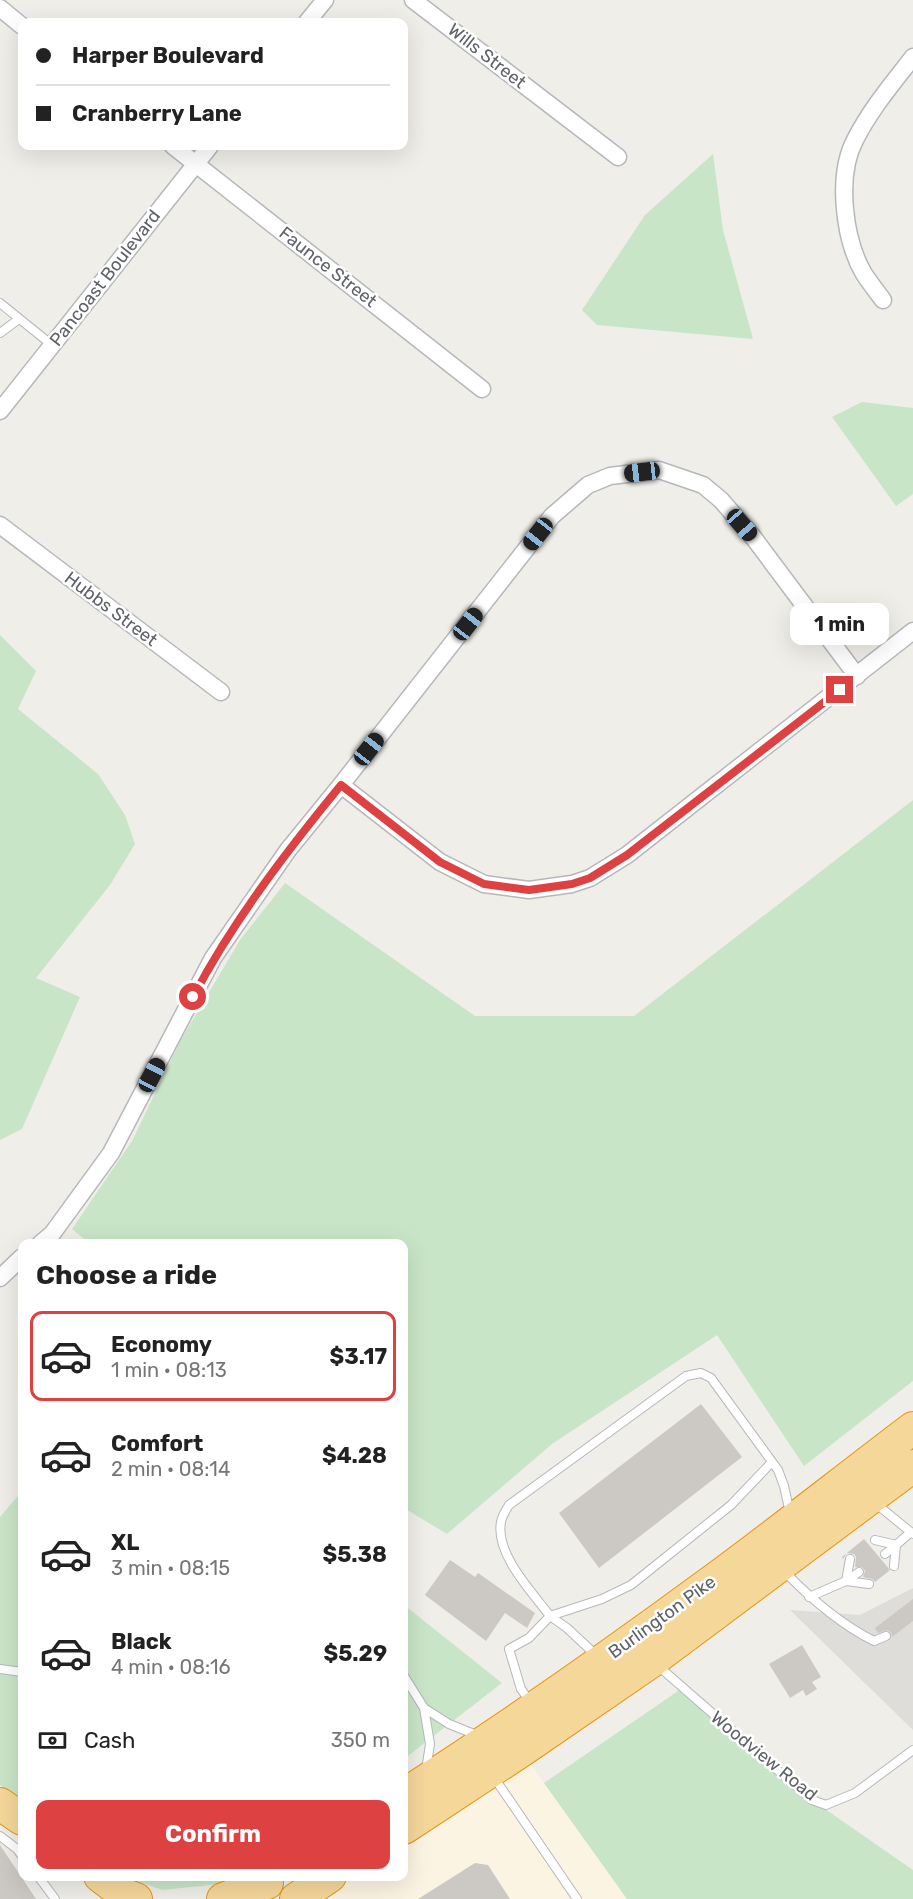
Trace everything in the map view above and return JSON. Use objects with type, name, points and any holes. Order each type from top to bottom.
[{"type":"highway","name":"Burlington Pike","points":[[414,1788],[535,1709],[603,1661],[709,1584],[913,1428]]},
{"type":"highway","name":"Burlington Pike","points":[[408,1825],[652,1661],[913,1466]]},
{"type":"highway","points":[[0,1804],[18,1816]]},
{"type":"highway","points":[[107,1881],[125,1895],[136,1899]]},
{"type":"highway","points":[[296,1899],[323,1881]]},
{"type":"highway","points":[[223,1899],[263,1886]]},
{"type":"street","points":[[310,18],[325,0]]},
{"type":"street","name":"Wills Street","points":[[413,0],[618,157]]},
{"type":"street","points":[[0,8],[18,23]]},
{"type":"street","points":[[883,300],[863,272],[850,237],[844,198],[848,159],[854,142],[876,105],[913,57]]},
{"type":"street","name":"Faunce Street","points":[[178,150],[483,389]]},
{"type":"street","name":"Pancoast Boulevard","points":[[0,411],[207,150]]},
{"type":"street","points":[[46,1239],[111,1154],[213,958],[288,850],[552,516],[588,485],[610,476],[659,470],[703,485],[721,500],[753,537],[857,676]]},
{"type":"street","name":"Hubbs Street","points":[[0,525],[221,693]]},
{"type":"street","points":[[341,785],[440,862],[484,884],[529,890],[572,884],[590,878],[627,855],[913,631]]},
{"type":"street","points":[[0,1278],[18,1261]]},
{"type":"lane","points":[[0,303],[52,345]]},
{"type":"lane","points":[[0,333],[20,319]]},
{"type":"lane","points":[[603,1661],[567,1628],[550,1616],[512,1565],[501,1540],[501,1521],[509,1505],[686,1376],[701,1373],[711,1378],[778,1470],[792,1520]]},
{"type":"lane","points":[[535,1709],[521,1689],[508,1648],[529,1638],[550,1616],[602,1599],[631,1585],[731,1505],[772,1462]]},
{"type":"lane","points":[[870,1499],[912,1533],[885,1554]]},
{"type":"lane","points":[[875,1540],[896,1545]]},
{"type":"lane","points":[[894,1566],[896,1545]]},
{"type":"lane","points":[[846,1581],[850,1559]]},
{"type":"lane","points":[[779,1566],[809,1597],[859,1633],[874,1641],[886,1636]]},
{"type":"lane","points":[[809,1597],[846,1581],[859,1572]]},
{"type":"lane","points":[[846,1581],[869,1584]]},
{"type":"lane","name":"Woodview Road","points":[[652,1661],[812,1800],[826,1805],[855,1793],[913,1750]]},
{"type":"lane","points":[[0,1669],[18,1671]]},
{"type":"lane","points":[[408,1682],[424,1708],[430,1744],[414,1788]]},
{"type":"lane","points":[[424,1708],[449,1724],[488,1739]]},
{"type":"lane","points":[[489,1771],[577,1899]]},
{"type":"lane","points":[[0,1836],[18,1850]]},
{"type":"lane","points":[[42,1881],[55,1899]]},
{"type":"shaded area","points":[[913,1588],[913,1730],[790,1610],[860,1615]]},
{"type":"shaded area","points":[[521,1751],[627,1899],[296,1899],[324,1881],[408,1881],[408,1825]]},
{"type":"green space","points":[[713,154],[723,230],[753,339],[597,325],[582,310],[645,215]]},
{"type":"green space","points":[[862,402],[913,408],[913,494],[896,506],[832,417]]},
{"type":"green space","points":[[0,635],[36,671],[18,709],[98,774],[125,815],[135,844],[110,885],[36,978],[80,997],[22,1129],[0,1140]]},
{"type":"green space","points":[[913,800],[913,1381],[804,1466],[717,1335],[552,1444],[447,1534],[408,1510],[408,1239],[84,1239],[72,1229],[132,1141],[179,1043],[240,940],[285,883],[475,1016],[634,1016]]},
{"type":"green space","points":[[18,1496],[18,1801],[0,1785],[0,1517]]},
{"type":"green space","points":[[408,1608],[502,1683],[408,1756]]},
{"type":"green space","points":[[681,1689],[812,1800],[913,1870],[913,1899],[627,1899],[544,1783]]},
{"type":"green space","points":[[137,1881],[225,1881],[220,1884],[162,1890]]},
{"type":"building","points":[[701,1404],[742,1457],[599,1568],[559,1513]]},
{"type":"building","points":[[864,1539],[890,1570],[875,1582],[863,1577],[865,1571],[862,1567],[855,1567],[854,1554],[847,1553],[843,1559],[842,1557]]},
{"type":"building","points":[[450,1560],[475,1577],[478,1573],[535,1613],[527,1628],[505,1613],[486,1641],[425,1595]]},
{"type":"building","points":[[913,1599],[913,1621],[892,1637],[892,1633],[887,1630],[878,1633],[875,1628]]},
{"type":"building","points":[[802,1645],[821,1677],[812,1682],[817,1689],[806,1696],[803,1690],[790,1698],[769,1664]]},
{"type":"building","points":[[0,1845],[18,1872],[18,1881],[24,1881],[36,1899],[0,1899]]},
{"type":"building","points":[[475,1863],[488,1865],[510,1899],[418,1899]]},
{"type":"route","points":[[193,997],[213,958],[288,850],[341,785],[440,862],[484,884],[529,890],[572,884],[590,878],[627,855],[840,690]]}]
